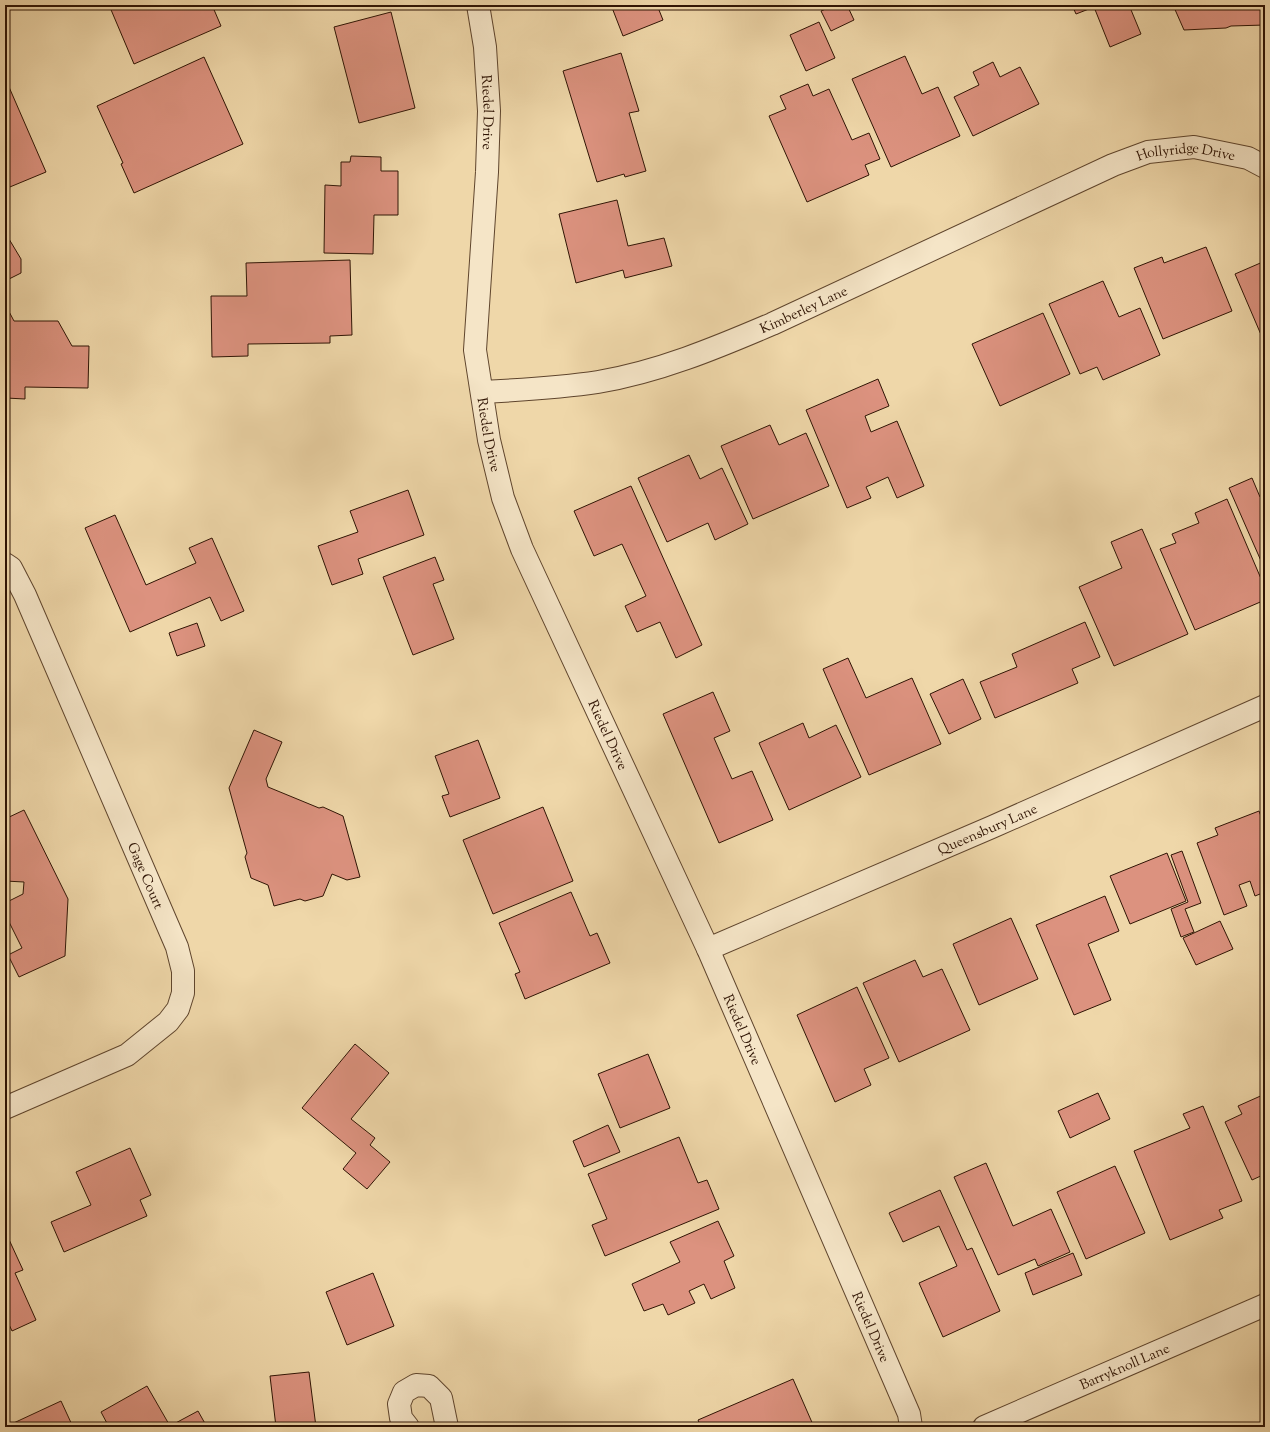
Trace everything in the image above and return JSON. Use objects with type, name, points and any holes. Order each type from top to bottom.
[{"type":"street","name":"Riedel Drive","points":[[478,5],[485,47],[489,111],[487,172],[475,350],[489,440],[503,498],[522,549],[708,949],[909,1414],[911,1427]]},
{"type":"street","name":"Hollyridge Drive","points":[[1107,168],[1148,152],[1194,147],[1248,158],[1265,167]]},
{"type":"street","name":"Kimberley Lane","points":[[482,392],[546,388],[599,382],[654,368],[715,348],[772,324],[1107,168]]},
{"type":"street","name":"Gage Court","points":[[5,564],[12,568],[25,596],[177,947],[183,971],[183,993],[178,1009],[168,1022],[127,1055],[5,1108]]},
{"type":"street","name":"Queensbury Lane","points":[[708,949],[1265,706]]},
{"type":"street","name":"Barryknoll Lane","points":[[984,1427],[1265,1305]]},
{"type":"street","points":[[408,1427],[401,1418],[399,1404],[404,1392],[416,1385],[429,1386],[441,1398],[447,1427]]},
{"type":"building","points":[[109,5],[212,5],[221,26],[134,64]]},
{"type":"building","points":[[611,5],[657,5],[663,20],[623,36]]},
{"type":"building","points":[[835,5],[847,5],[854,20],[831,31],[821,11]]},
{"type":"building","points":[[1072,5],[1129,5],[1141,34],[1110,47],[1094,7],[1076,14]]},
{"type":"building","points":[[1173,5],[1265,5],[1265,25],[1184,30]]},
{"type":"building","points":[[391,12],[415,108],[359,123],[334,27]]},
{"type":"building","points":[[819,22],[835,58],[806,71],[790,35]]},
{"type":"building","points":[[621,53],[639,111],[629,113],[646,171],[625,177],[624,174],[597,182],[563,71]]},
{"type":"building","points":[[905,56],[922,94],[938,87],[960,136],[891,167],[852,79]]},
{"type":"building","points":[[204,57],[243,144],[134,193],[121,164],[123,163],[97,106]]},
{"type":"building","points":[[993,62],[1000,77],[1020,67],[1039,104],[973,136],[954,97],[979,85],[973,72]]},
{"type":"building","points":[[808,84],[813,96],[829,89],[852,140],[869,133],[880,159],[865,165],[869,175],[807,202],[769,116],[786,109],[780,96]]},
{"type":"building","points":[[9,87],[46,172],[5,189],[5,88]]},
{"type":"building","points":[[351,156],[381,157],[381,171],[398,171],[398,215],[374,215],[373,254],[324,253],[325,185],[341,186],[341,162],[350,162]]},
{"type":"building","points":[[617,200],[628,246],[664,238],[672,266],[625,278],[623,270],[576,283],[559,214]]},
{"type":"building","points":[[9,239],[21,259],[21,273],[5,281],[5,241]]},
{"type":"building","points":[[1206,247],[1232,311],[1163,339],[1134,268],[1162,257],[1164,263]]},
{"type":"building","points":[[350,260],[352,335],[330,336],[330,343],[248,344],[248,356],[212,357],[211,296],[247,296],[246,263]]},
{"type":"building","points":[[1265,261],[1265,344],[1235,274]]},
{"type":"building","points":[[1103,281],[1119,317],[1140,308],[1160,355],[1103,380],[1097,367],[1080,374],[1049,304]]},
{"type":"building","points":[[5,304],[14,321],[58,321],[72,346],[89,346],[88,388],[25,387],[25,399],[6,398]]},
{"type":"building","points":[[1043,313],[1070,374],[1000,406],[972,344]]},
{"type":"building","points":[[878,379],[889,406],[865,416],[871,432],[897,421],[924,486],[897,498],[888,477],[866,487],[871,498],[847,508],[806,410]]},
{"type":"building","points":[[770,425],[779,445],[806,433],[829,486],[753,519],[721,446]]},
{"type":"building","points":[[689,455],[700,479],[722,468],[748,524],[715,540],[708,523],[667,542],[638,478]]},
{"type":"building","points":[[1252,478],[1260,497],[1265,495],[1265,570],[1229,488]]},
{"type":"building","points":[[631,486],[702,645],[676,658],[660,622],[637,632],[625,606],[646,596],[622,544],[594,556],[574,511]]},
{"type":"building","points":[[408,490],[424,535],[358,559],[363,574],[332,585],[318,546],[358,532],[350,511]]},
{"type":"building","points":[[1227,499],[1265,588],[1265,600],[1195,630],[1160,549],[1176,543],[1172,534],[1199,523],[1195,513]]},
{"type":"building","points":[[115,515],[146,585],[196,563],[189,548],[212,538],[244,611],[221,621],[210,597],[130,632],[85,528]]},
{"type":"building","points":[[1142,529],[1188,634],[1114,666],[1079,587],[1122,568],[1111,542]]},
{"type":"building","points":[[435,557],[444,580],[433,584],[454,639],[413,655],[383,577]]},
{"type":"building","points":[[1085,622],[1100,657],[1072,669],[1078,683],[995,718],[980,682],[1017,667],[1012,654]]},
{"type":"building","points":[[197,623],[205,646],[177,656],[169,633]]},
{"type":"building","points":[[848,658],[866,698],[912,678],[941,744],[869,775],[823,669]]},
{"type":"building","points":[[963,679],[981,719],[949,734],[930,694]]},
{"type":"building","points":[[713,692],[730,731],[714,738],[732,779],[752,771],[773,820],[719,843],[663,714]]},
{"type":"building","points":[[803,723],[809,738],[836,725],[861,777],[789,810],[759,743]]},
{"type":"building","points":[[254,730],[282,742],[266,779],[268,787],[343,816],[360,877],[347,880],[332,874],[323,896],[305,901],[300,899],[274,906],[268,885],[251,878],[245,857],[247,853],[229,788]]},
{"type":"building","points":[[478,740],[500,798],[450,817],[442,796],[449,794],[435,756]]},
{"type":"building","points":[[543,807],[573,881],[493,914],[463,840]]},
{"type":"building","points":[[24,810],[68,899],[65,956],[19,977],[8,955],[22,948],[8,920],[9,901],[23,894],[24,882],[5,881],[5,819]]},
{"type":"building","points":[[1259,811],[1265,827],[1265,892],[1255,896],[1250,881],[1239,885],[1247,906],[1224,915],[1197,843],[1218,835],[1215,828]]},
{"type":"building","points":[[1182,851],[1201,903],[1185,909],[1194,932],[1181,937],[1171,909],[1188,902],[1171,855]]},
{"type":"building","points":[[1167,853],[1186,901],[1130,924],[1110,876]]},
{"type":"building","points":[[571,892],[590,936],[597,933],[610,963],[525,999],[515,974],[520,972],[499,923]]},
{"type":"building","points":[[1105,896],[1119,931],[1088,944],[1111,1000],[1074,1015],[1036,925]]},
{"type":"building","points":[[1011,918],[1038,979],[979,1005],[953,944]]},
{"type":"building","points":[[1220,921],[1233,949],[1196,965],[1183,938]]},
{"type":"building","points":[[915,960],[923,977],[942,969],[970,1030],[899,1062],[863,983]]},
{"type":"building","points":[[857,987],[889,1058],[864,1069],[871,1085],[835,1102],[797,1015]]},
{"type":"building","points":[[355,1044],[389,1073],[351,1119],[375,1138],[370,1145],[390,1162],[367,1189],[343,1169],[356,1153],[302,1108]]},
{"type":"building","points":[[648,1054],[670,1108],[620,1128],[598,1074]]},
{"type":"building","points":[[1098,1093],[1110,1119],[1070,1138],[1058,1111]]},
{"type":"building","points":[[1265,1094],[1265,1174],[1252,1180],[1225,1122],[1242,1114],[1238,1106]]},
{"type":"building","points":[[1203,1106],[1242,1201],[1219,1210],[1223,1218],[1170,1240],[1134,1151],[1190,1128],[1183,1114]]},
{"type":"building","points":[[608,1125],[620,1152],[584,1167],[573,1141]]},
{"type":"building","points":[[679,1137],[698,1183],[707,1180],[719,1209],[605,1256],[592,1225],[607,1219],[588,1174]]},
{"type":"building","points":[[130,1148],[151,1195],[140,1200],[147,1216],[64,1252],[51,1222],[91,1205],[76,1172]]},
{"type":"building","points":[[986,1163],[1013,1226],[1051,1209],[1070,1252],[1038,1266],[1035,1259],[998,1275],[954,1177]]},
{"type":"building","points":[[1115,1166],[1145,1233],[1086,1259],[1057,1192]]},
{"type":"building","points":[[940,1190],[967,1250],[972,1248],[1000,1311],[943,1337],[919,1283],[957,1266],[939,1226],[903,1242],[889,1213]]},
{"type":"building","points":[[718,1221],[734,1256],[724,1261],[735,1288],[711,1299],[704,1284],[689,1291],[695,1303],[668,1315],[663,1304],[644,1311],[632,1284],[680,1262],[670,1242]]},
{"type":"building","points":[[5,1233],[23,1270],[15,1273],[36,1320],[12,1331],[5,1316]]},
{"type":"building","points":[[1073,1253],[1082,1275],[1033,1295],[1025,1273]]},
{"type":"building","points":[[373,1273],[394,1326],[347,1345],[326,1292]]},
{"type":"building","points":[[309,1372],[316,1427],[276,1427],[270,1376]]},
{"type":"building","points":[[793,1379],[814,1427],[701,1427],[698,1420]]},
{"type":"building","points":[[147,1386],[170,1426],[198,1411],[207,1427],[109,1427],[101,1412]]},
{"type":"building","points":[[61,1401],[73,1427],[5,1427]]}]
